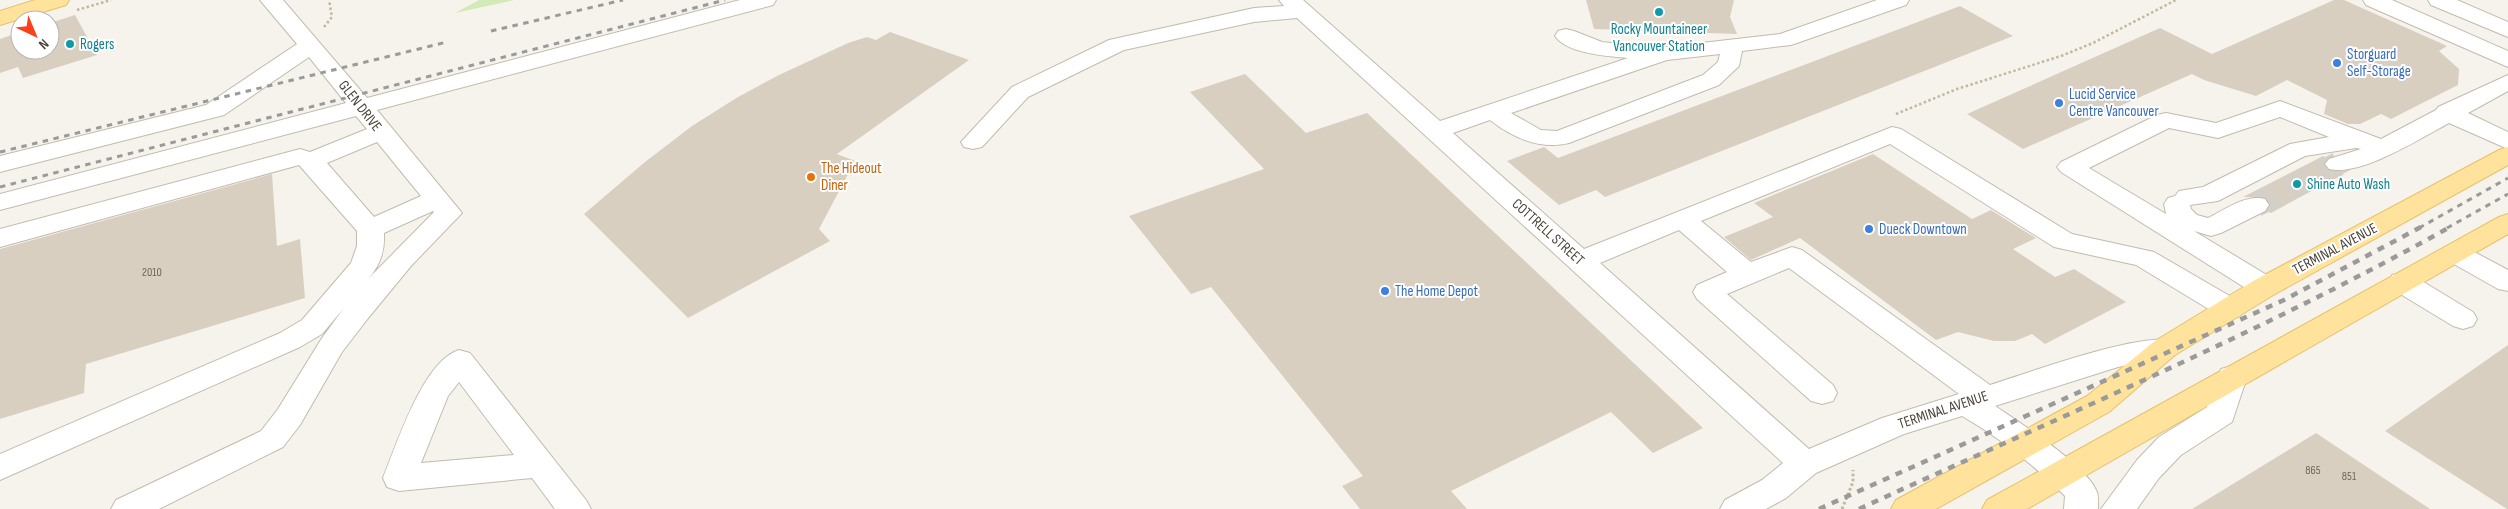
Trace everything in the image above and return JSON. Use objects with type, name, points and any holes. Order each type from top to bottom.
[{"type":"main road","points":[[0,18],[58,0]]},
{"type":"main road","name":"TERMINAL AVENUE","points":[[1908,509],[2098,404],[2165,348],[2265,287],[2508,155]]},
{"type":"main road","points":[[1999,509],[2061,472],[2508,223]]},
{"type":"street","name":"GLEN DRIVE","points":[[271,0],[317,36],[361,107],[443,206]]},
{"type":"street","points":[[0,202],[765,0]]},
{"type":"street","points":[[1566,36],[1598,49],[1664,53],[1730,46],[1783,40],[1898,0]]},
{"type":"street","points":[[2374,0],[2508,60]]},
{"type":"street","points":[[2439,0],[2508,30]]},
{"type":"street","points":[[973,142],[1020,92],[1117,45],[1296,6]]},
{"type":"street","name":"COTTRELL STREET","points":[[1296,6],[1805,464]]},
{"type":"street","points":[[0,164],[215,110],[317,36]]},
{"type":"street","points":[[1493,111],[1525,133],[1551,139],[1560,138],[1711,80],[1728,68],[1733,56],[1730,46]]},
{"type":"street","points":[[1435,131],[1664,53]]},
{"type":"street","points":[[2338,164],[2370,155],[2448,112],[2508,82]]},
{"type":"street","points":[[2205,237],[2070,167],[2166,120],[2218,131],[2280,108],[2357,140],[2383,148]]},
{"type":"street","points":[[2448,112],[2508,142]]},
{"type":"street","points":[[310,160],[380,132]]},
{"type":"street","points":[[1580,261],[1892,134],[2064,241],[2144,258],[2230,309]]},
{"type":"street","points":[[2265,287],[2178,212],[2177,204],[2188,197],[2209,195],[2237,179],[2299,149],[2357,140]]},
{"type":"street","points":[[0,238],[300,156],[310,160],[370,229],[371,246],[364,266],[312,327],[290,340],[0,468]]},
{"type":"street","points":[[2205,237],[2256,205]]},
{"type":"street","points":[[370,229],[443,206]]},
{"type":"street","points":[[128,509],[272,439],[287,422],[319,364],[354,315],[416,243],[443,206]]},
{"type":"street","points":[[1682,219],[1747,274]]},
{"type":"street","points":[[2454,252],[2508,282]]},
{"type":"street","points":[[1822,393],[1707,292],[1792,256],[1975,400],[2061,472],[2081,492],[2081,509]]},
{"type":"street","points":[[2402,282],[2463,319]]},
{"type":"street","name":"TERMINAL AVENUE","points":[[1737,509],[1774,489],[1805,464],[1893,426],[2116,357],[2165,348]]},
{"type":"street","points":[[540,465],[399,478],[434,392],[459,361],[540,465],[574,509]]},
{"type":"street","points":[[2118,509],[2148,468],[2170,446],[2221,414],[2232,377]]},
{"type":"path","points":[[99,4],[111,0]]},
{"type":"path","points":[[317,36],[332,17],[329,0]]},
{"type":"path","points":[[1842,509],[1853,482],[1853,470],[1850,466]]},
{"type":"green space","points":[[479,0],[514,0],[455,13]]},
{"type":"building","name":"Rocky Mountaineer Vancouver Station","points":[[1586,0],[1734,0],[1730,17],[1737,34],[1594,29]]},
{"type":"building","points":[[2334,0],[2344,0],[2447,46],[2439,51],[2459,69],[2458,85],[2391,119],[2381,114],[2360,124],[2348,124],[2324,114],[2327,100],[2287,80],[2256,96],[2204,80],[2192,74],[2023,149],[1967,114],[2160,28],[2212,54]]},
{"type":"building","points":[[1960,6],[2013,36],[1605,197],[1596,190],[1559,205],[1507,161],[1544,147],[1558,158]]},
{"type":"building","name":"Rogers","points":[[75,15],[97,55],[23,78],[18,67],[0,73],[0,39],[10,36],[10,60],[60,60],[60,20]]},
{"type":"building","points":[[890,32],[969,60],[837,154],[855,161],[819,229],[830,241],[688,318],[584,214],[645,162],[692,126],[738,97],[779,75],[848,43],[867,37],[876,40]]},
{"type":"building","name":"The Home Depot","points":[[1245,74],[1306,133],[1367,113],[1703,428],[1653,453],[1611,412],[1451,491],[1467,509],[1360,509],[1342,486],[1363,476],[1211,287],[1191,294],[1129,216],[1264,169],[1190,92]]},
{"type":"building","points":[[1873,154],[1972,219],[1991,210],[2036,238],[2013,249],[2055,277],[2074,269],[2126,302],[2045,344],[2032,334],[2015,341],[1994,341],[1958,332],[1936,340],[1800,238],[1751,260],[1724,237],[1773,217],[1754,203]]},
{"type":"building","name":"Shine Auto Wash","points":[[2323,156],[2327,158],[2323,164],[2328,170],[2350,170],[2271,213],[2267,211],[2271,204],[2265,197],[2243,197]]},
{"type":"building","points":[[272,174],[277,246],[300,239],[305,298],[86,364],[84,393],[0,419],[0,249]]},
{"type":"building","points":[[2508,345],[2508,509],[2507,509],[2385,431]]},
{"type":"building","points":[[2316,433],[2430,509],[2192,509]]},
{"type":"tunnel","points":[[2256,205],[2338,164]]},
{"type":"railway","points":[[491,31],[623,0]]},
{"type":"railway","points":[[0,187],[725,0]]},
{"type":"railway","points":[[0,152],[447,42]]},
{"type":"railway","points":[[2419,228],[2508,178]]},
{"type":"railway","points":[[2447,228],[2508,194]]},
{"type":"railway","points":[[1819,509],[2284,300],[2421,227]]},
{"type":"railway","points":[[1859,509],[2231,339],[2378,266],[2450,227]]},
{"type":"place","name":"Rocky Mountaineer Vancouver Station","points":[[1659,12]]},
{"type":"place","name":"Rogers","points":[[70,44]]},
{"type":"place","name":"Storguard Self-Storage","points":[[2337,63]]},
{"type":"place","name":"Lucid Service Centre Vancouver","points":[[2059,103]]},
{"type":"place","name":"The Hideout Diner","points":[[811,177]]},
{"type":"place","name":"Shine Auto Wash","points":[[2297,184]]},
{"type":"place","name":"Dueck Downtown","points":[[1869,229]]},
{"type":"place","name":"The Home Depot","points":[[1385,291]]}]
